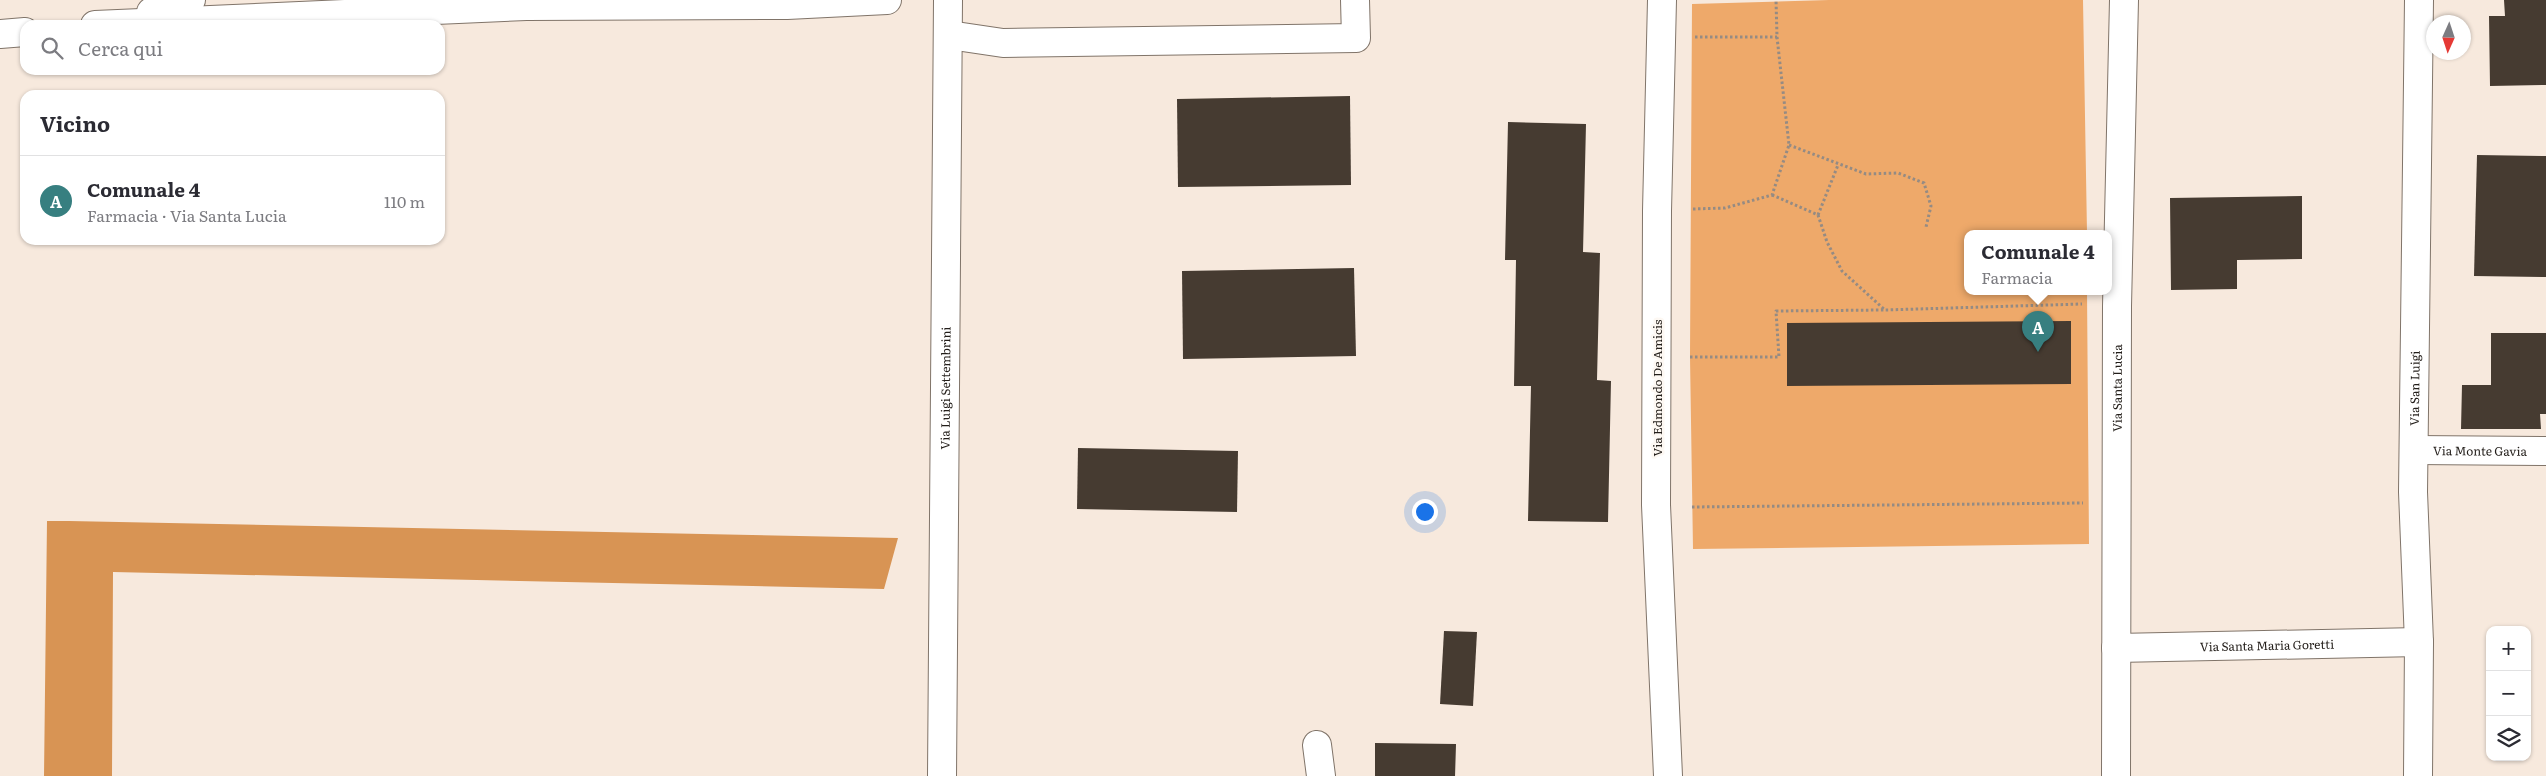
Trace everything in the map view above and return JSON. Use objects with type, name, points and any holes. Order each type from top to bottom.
[{"type":"street","points":[[118,20],[191,0]]},
{"type":"street","points":[[181,20],[515,3],[887,0]]},
{"type":"street","name":"Via Luigi Settembrini","points":[[942,776],[948,0]]},
{"type":"street","points":[[949,35],[1003,44],[1356,38],[1355,0]]},
{"type":"street","name":"Via Edmondo De Amicis","points":[[1662,0],[1657,211],[1656,505],[1668,776]]},
{"type":"street","name":"Via Santa Lucia","points":[[2116,776],[2117,306],[2124,0]]},
{"type":"street","name":"Via San Luigi","points":[[2418,0],[2413,492],[2419,642],[2418,776]]},
{"type":"street","points":[[0,34],[20,32]]},
{"type":"street","name":"Via Monte Gavia","points":[[2414,450],[2546,451]]},
{"type":"street","name":"Via Santa Maria Goretti","points":[[2116,648],[2419,642]]},
{"type":"street","points":[[1317,745],[1321,776]]},
{"type":"path","points":[[1772,195],[1789,146],[1777,37],[1776,0]]},
{"type":"path","points":[[1662,36],[1777,37]]},
{"type":"path","points":[[1789,146],[1866,174],[1898,173],[1924,183],[1931,206],[1926,228]]},
{"type":"path","points":[[1838,165],[1818,214],[1827,242],[1842,270],[1885,310]]},
{"type":"path","points":[[1657,211],[1724,208],[1772,195],[1818,214]]},
{"type":"path","points":[[1657,358],[1780,358],[1776,311],[2088,304],[2117,306]]},
{"type":"path","points":[[1656,505],[1692,507],[2116,502]]},
{"type":"shaded area","points":[[1829,0],[2083,0],[2087,230],[1964,230],[1964,295],[2087,295],[2089,544],[1693,549],[1690,357],[1692,4]]},
{"type":"shaded area","points":[[47,521],[898,538],[884,589],[113,572],[112,776],[44,776]]},
{"type":"building","points":[[2504,0],[2546,0],[2546,85],[2490,86],[2489,16],[2505,16]]},
{"type":"building","points":[[1350,96],[1351,185],[1178,187],[1177,99]]},
{"type":"building","points":[[1508,122],[1586,124],[1583,252],[1600,253],[1597,380],[1611,381],[1608,522],[1528,521],[1531,386],[1514,386],[1516,260],[1505,260]]},
{"type":"building","points":[[2477,155],[2546,156],[2546,277],[2474,276]]},
{"type":"building","points":[[2302,196],[2302,259],[2237,260],[2237,289],[2171,290],[2170,198]]},
{"type":"building","points":[[1354,268],[1356,356],[1183,359],[1182,271]]},
{"type":"building","points":[[2071,321],[2071,384],[1787,386],[1787,323]]},
{"type":"building","points":[[2491,333],[2546,333],[2546,414],[2540,414],[2541,429],[2461,429],[2462,385],[2491,385]]},
{"type":"building","points":[[1078,448],[1238,451],[1237,512],[1077,509]]},
{"type":"building","points":[[1444,631],[1477,632],[1473,706],[1440,704]]},
{"type":"building","points":[[1375,743],[1456,744],[1455,776],[1375,776]]},
{"type":"place","name":"Comunale 4","points":[[2038,352]]}]
